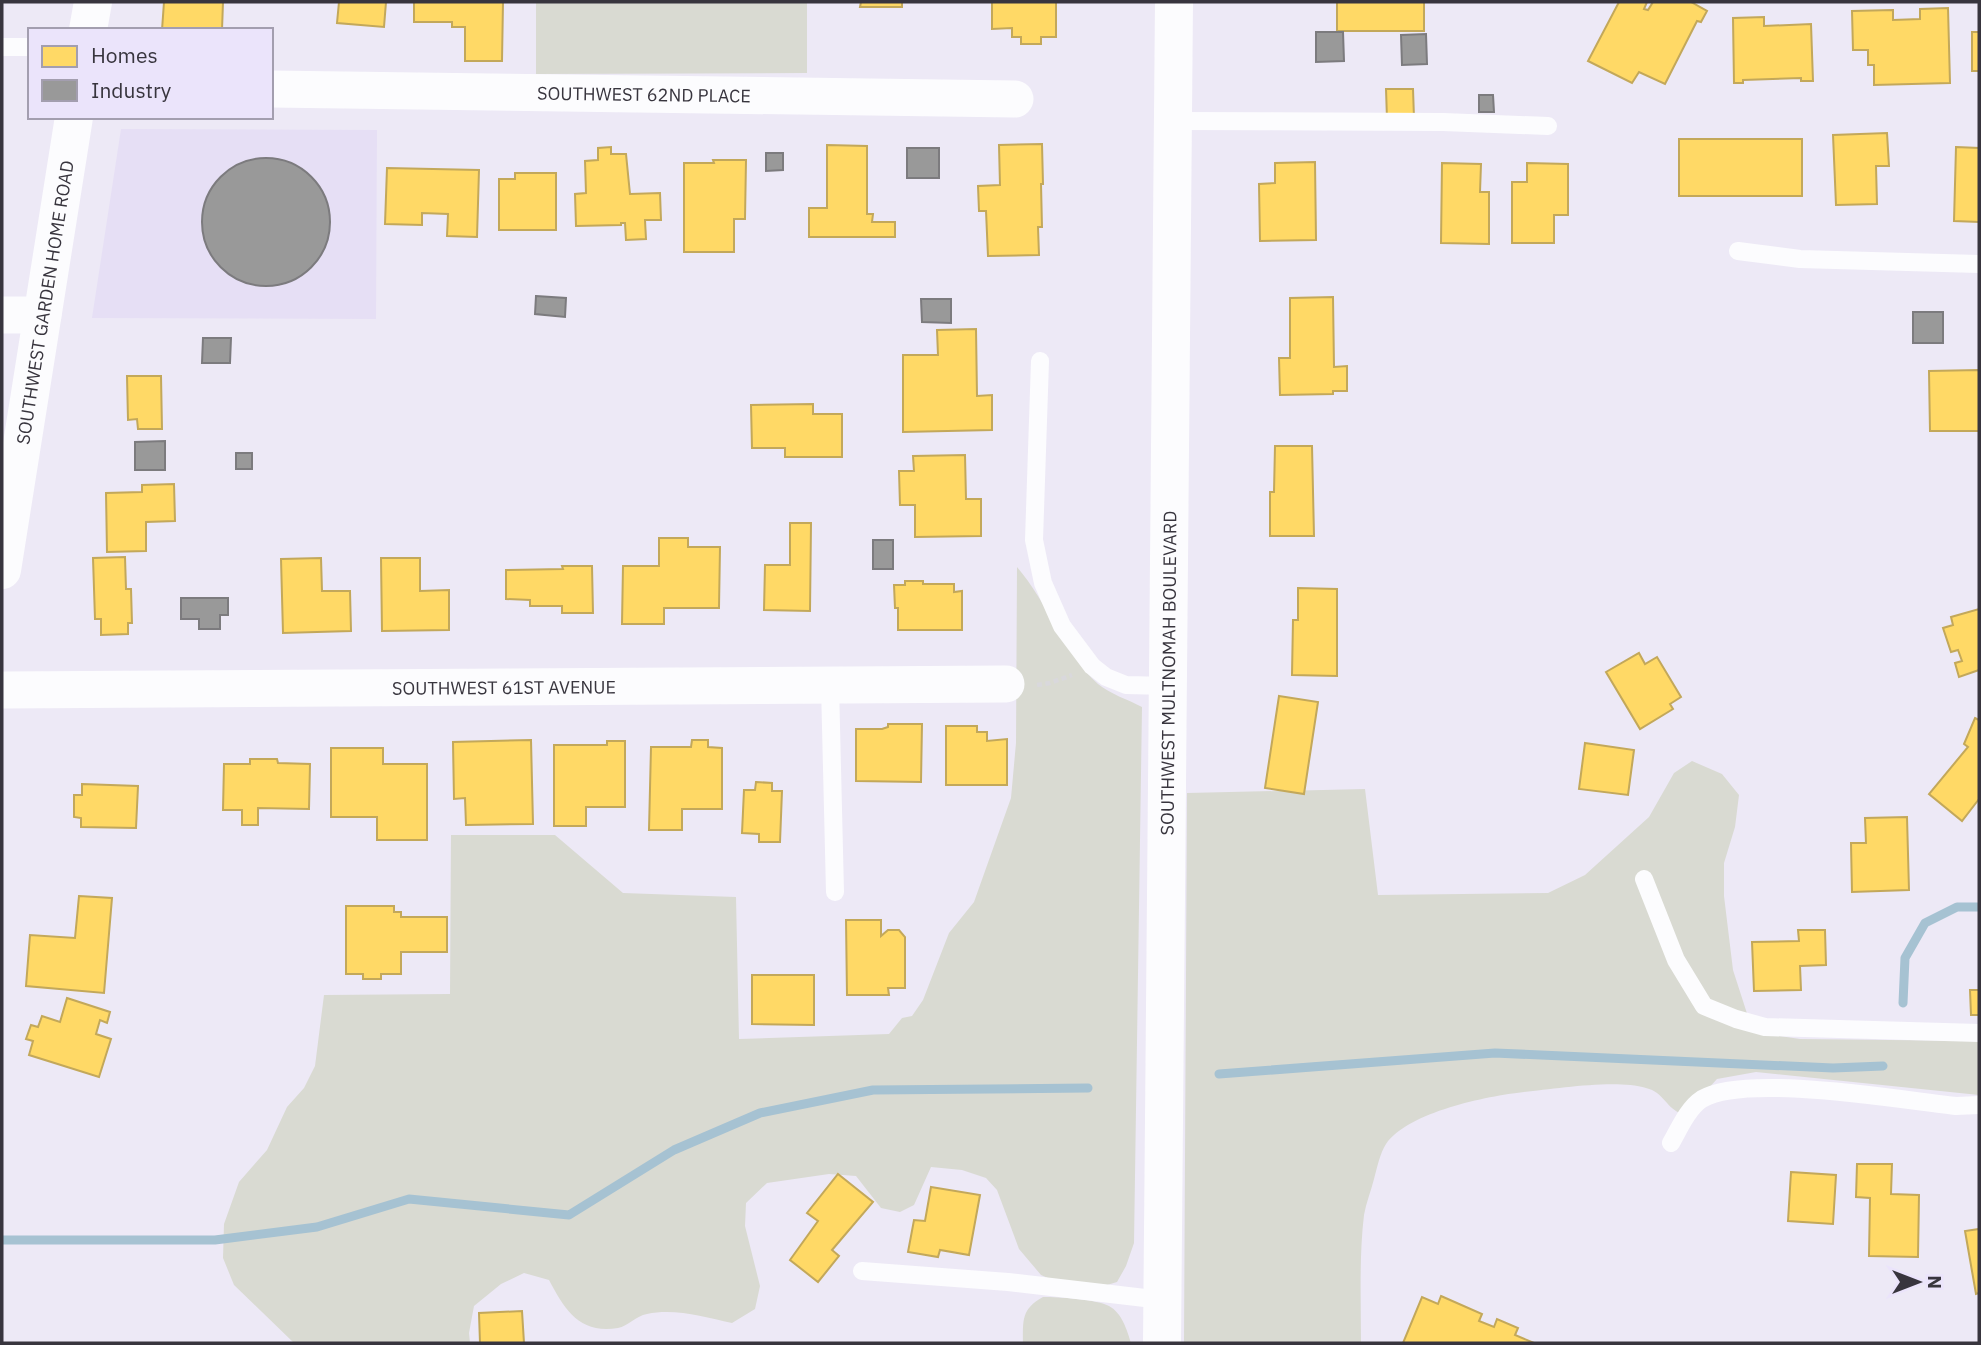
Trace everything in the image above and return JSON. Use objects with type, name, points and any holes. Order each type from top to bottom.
[{"type":"main road","points":[[88,28],[93,2]]},
{"type":"main road","name":"SOUTHWEST MULTNOMAH BOULEVARD","points":[[1162,1343],[1174,2]]},
{"type":"main road","name":"SOUTHWEST GARDEN HOME ROAD","points":[[2,570],[75,119]]},
{"type":"street","name":"SOUTHWEST 62ND PLACE","points":[[273,89],[1015,99]]},
{"type":"street","points":[[2,315],[43,315]]},
{"type":"street","name":"SOUTHWEST 61ST AVENUE","points":[[2,690],[1019,685]]},
{"type":"lane","points":[[2,47],[28,47]]},
{"type":"lane","points":[[1173,121],[1443,122],[1548,126]]},
{"type":"lane","points":[[1738,251],[1800,260],[1979,264]]},
{"type":"lane","points":[[1040,361],[1034,540],[1042,583],[1062,626],[1092,666],[1115,682],[1139,687],[1168,687]]},
{"type":"lane","points":[[830,685],[835,892]]},
{"type":"lane","points":[[1644,879],[1676,960],[1704,1006],[1765,1027],[1979,1033]]},
{"type":"lane","points":[[1671,1143],[1690,1111],[1700,1100],[1718,1092],[1792,1088],[1956,1106],[1979,1105]]},
{"type":"lane","points":[[862,1271],[1008,1282],[1162,1300]]},
{"type":"path","points":[[1019,685],[1058,681],[1092,666]]},
{"type":"shaded area","points":[[536,2],[807,2],[807,73],[536,74]]},
{"type":"shaded area","points":[[121,129],[377,130],[376,319],[92,318]]},
{"type":"shaded area","points":[[1017,567],[1086,672],[1103,688],[1142,707],[1134,1243],[1117,1282],[1107,1285],[1057,1282],[1041,1275],[1019,1249],[997,1190],[986,1178],[962,1170],[931,1167],[914,1205],[900,1212],[881,1208],[856,1176],[829,1174],[767,1183],[746,1203],[745,1226],[760,1286],[755,1309],[732,1323],[690,1314],[658,1312],[643,1315],[618,1328],[593,1327],[575,1318],[549,1280],[524,1273],[501,1284],[474,1306],[470,1343],[294,1343],[234,1285],[223,1258],[224,1224],[239,1182],[267,1150],[287,1107],[304,1088],[315,1066],[324,995],[450,994],[451,835],[555,835],[623,893],[736,897],[739,1039],[889,1034],[902,1018],[912,1016],[923,1000],[949,933],[974,902],[1011,798],[1016,743]]},
{"type":"shaded area","points":[[1692,761],[1722,774],[1739,795],[1735,827],[1724,863],[1724,896],[1733,970],[1753,1032],[1800,1039],[1979,1041],[1979,1095],[1756,1072],[1717,1079],[1684,1115],[1652,1090],[1618,1084],[1508,1094],[1449,1107],[1412,1123],[1397,1133],[1386,1144],[1380,1156],[1364,1215],[1361,1343],[1184,1343],[1187,793],[1365,789],[1378,895],[1548,893],[1585,875],[1649,817],[1674,773]]},
{"type":"shaded area","points":[[1043,1297],[1086,1300],[1109,1306],[1121,1317],[1131,1343],[1023,1343],[1027,1311]]},
{"type":"building: Homes","points":[[164,2],[223,2],[222,28],[162,28]]},
{"type":"building: Homes","points":[[339,2],[386,2],[384,27],[337,23]]},
{"type":"building: Homes","points":[[414,2],[503,2],[502,61],[465,61],[465,27],[452,27],[452,22],[414,22]]},
{"type":"building: Homes","points":[[861,2],[902,2],[902,7],[860,7]]},
{"type":"building: Homes","points":[[992,2],[1056,2],[1056,37],[1041,37],[1041,44],[1021,44],[1021,37],[1012,37],[1012,28],[992,29]]},
{"type":"building: Homes","points":[[1337,2],[1424,2],[1424,31],[1337,31]]},
{"type":"building: Homes","points":[[1619,2],[1647,2],[1644,9],[1648,10],[1653,2],[1691,2],[1707,11],[1701,22],[1697,21],[1665,84],[1639,72],[1632,83],[1588,61]]},
{"type":"building: Homes","points":[[1948,8],[1950,83],[1874,85],[1874,65],[1868,65],[1868,50],[1853,50],[1852,11],[1893,10],[1893,20],[1920,19],[1920,9]]},
{"type":"building: Homes","points":[[1764,17],[1764,26],[1811,24],[1813,81],[1801,81],[1801,78],[1743,80],[1743,83],[1734,83],[1733,18]]},
{"type":"building: Homes","points":[[1972,32],[1979,32],[1979,71],[1972,71]]},
{"type":"building: Homes","points":[[1386,89],[1413,89],[1414,118],[1387,119]]},
{"type":"building: Homes","points":[[1887,133],[1889,166],[1876,166],[1877,204],[1836,205],[1833,135]]},
{"type":"building: Homes","points":[[1679,139],[1802,139],[1802,196],[1679,196]]},
{"type":"building: Homes","points":[[1042,144],[1042,227],[1038,227],[1039,255],[988,256],[986,211],[979,211],[978,186],[1000,185],[999,145]]},
{"type":"building: Homes","points":[[827,145],[867,146],[867,214],[873,214],[872,222],[895,222],[895,237],[809,237],[809,208],[827,208]]},
{"type":"building: Homes","points":[[611,147],[611,154],[626,154],[630,194],[660,193],[661,220],[645,220],[646,239],[626,240],[625,223],[576,226],[575,194],[586,193],[585,161],[598,160],[598,148]]},
{"type":"building: Homes","points":[[1956,147],[1979,148],[1979,222],[1954,221]]},
{"type":"building: Homes","points":[[713,160],[746,160],[745,219],[734,219],[734,252],[684,252],[684,163],[714,163]]},
{"type":"building: Homes","points":[[1315,162],[1316,240],[1260,241],[1259,184],[1275,183],[1275,163]]},
{"type":"building: Homes","points":[[1442,163],[1481,164],[1480,192],[1489,192],[1489,244],[1441,243]]},
{"type":"building: Homes","points":[[1527,163],[1568,164],[1568,215],[1554,215],[1554,243],[1512,243],[1512,182],[1527,182]]},
{"type":"building: Homes","points":[[387,168],[479,170],[477,237],[447,236],[448,214],[422,213],[422,225],[385,224]]},
{"type":"building: Homes","points":[[515,173],[556,173],[556,230],[499,230],[499,179],[515,179]]},
{"type":"building: Homes","points":[[1333,297],[1334,367],[1347,366],[1347,391],[1333,391],[1333,394],[1280,395],[1279,358],[1290,358],[1290,298]]},
{"type":"building: Homes","points":[[976,329],[977,396],[992,395],[992,430],[903,432],[903,355],[938,355],[937,330]]},
{"type":"building: Homes","points":[[1979,370],[1979,431],[1930,431],[1929,371]]},
{"type":"building: Homes","points":[[127,376],[161,376],[162,429],[138,429],[137,419],[128,420]]},
{"type":"building: Homes","points":[[813,404],[813,414],[842,414],[842,457],[785,457],[785,448],[752,448],[751,405]]},
{"type":"building: Homes","points":[[1275,446],[1312,446],[1314,536],[1270,536],[1270,492],[1274,492]]},
{"type":"building: Homes","points":[[965,455],[966,499],[981,499],[981,536],[915,537],[915,505],[900,505],[899,471],[914,471],[913,456]]},
{"type":"building: Homes","points":[[174,484],[175,521],[146,522],[146,551],[107,552],[106,493],[142,492],[142,485]]},
{"type":"building: Homes","points":[[790,523],[811,523],[810,611],[764,610],[765,565],[790,565]]},
{"type":"building: Homes","points":[[659,538],[688,538],[688,547],[720,547],[719,608],[664,608],[664,624],[622,624],[623,566],[659,566]]},
{"type":"building: Homes","points":[[125,557],[126,589],[131,589],[132,623],[128,623],[128,634],[101,635],[101,619],[95,619],[93,558]]},
{"type":"building: Homes","points":[[321,558],[322,591],[350,591],[351,631],[283,633],[281,559]]},
{"type":"building: Homes","points":[[381,558],[420,558],[420,591],[449,590],[449,630],[382,631]]},
{"type":"building: Homes","points":[[562,566],[592,566],[593,613],[562,613],[562,606],[530,606],[530,600],[506,599],[506,570],[563,569]]},
{"type":"building: Homes","points":[[905,581],[954,584],[954,592],[962,591],[962,630],[898,630],[894,585],[905,585]]},
{"type":"building: Homes","points":[[1298,588],[1337,589],[1337,676],[1292,675],[1293,620],[1298,620]]},
{"type":"building: Homes","points":[[1979,609],[1979,670],[1959,677],[1955,663],[1962,661],[1958,650],[1951,652],[1943,628],[1953,625],[1951,617]]},
{"type":"building: Homes","points":[[1639,653],[1645,664],[1657,657],[1681,697],[1670,704],[1673,709],[1640,729],[1606,672]]},
{"type":"building: Homes","points":[[1279,696],[1318,702],[1304,794],[1265,788]]},
{"type":"building: Homes","points":[[1975,718],[1979,720],[1979,799],[1962,821],[1929,794],[1968,747],[1964,744]]},
{"type":"building: Homes","points":[[888,724],[922,724],[921,782],[856,781],[856,729],[882,729],[888,727]]},
{"type":"building: Homes","points":[[946,726],[977,726],[977,732],[987,732],[987,741],[1007,739],[1007,785],[946,785]]},
{"type":"building: Homes","points":[[531,740],[533,824],[466,825],[465,798],[454,799],[453,742]]},
{"type":"building: Homes","points":[[692,740],[708,740],[708,747],[722,748],[722,809],[682,809],[682,830],[649,830],[651,747],[691,747]]},
{"type":"building: Homes","points":[[607,741],[625,741],[625,807],[586,807],[586,826],[554,826],[554,745],[607,745]]},
{"type":"building: Homes","points":[[1585,743],[1634,750],[1628,795],[1579,789]]},
{"type":"building: Homes","points":[[331,748],[383,748],[383,764],[427,764],[427,840],[377,840],[377,817],[331,817]]},
{"type":"building: Homes","points":[[250,759],[277,759],[278,763],[310,764],[309,809],[258,808],[258,825],[242,825],[242,810],[223,810],[224,764],[250,764]]},
{"type":"building: Homes","points":[[756,782],[772,783],[772,791],[782,791],[780,842],[759,842],[759,834],[742,833],[744,790],[755,790]]},
{"type":"building: Homes","points":[[82,784],[138,786],[136,828],[81,827],[81,818],[74,817],[74,795],[82,795]]},
{"type":"building: Homes","points":[[1907,817],[1909,890],[1852,892],[1851,843],[1866,843],[1865,818]]},
{"type":"building: Homes","points":[[79,896],[112,898],[104,993],[26,986],[30,935],[75,938]]},
{"type":"building: Homes","points":[[346,906],[394,906],[394,912],[401,912],[401,917],[447,917],[447,952],[401,952],[401,974],[381,974],[381,979],[363,979],[363,974],[346,974]]},
{"type":"building: Homes","points":[[846,920],[881,920],[881,936],[888,930],[899,930],[905,937],[905,988],[888,988],[889,995],[847,995]]},
{"type":"building: Homes","points":[[1798,930],[1825,930],[1826,965],[1800,966],[1801,990],[1754,991],[1752,942],[1799,941]]},
{"type":"building: Homes","points":[[752,975],[814,975],[814,1025],[752,1024]]},
{"type":"building: Homes","points":[[1970,990],[1979,990],[1979,1015],[1971,1015]]},
{"type":"building: Homes","points":[[67,998],[110,1012],[107,1023],[100,1020],[96,1034],[111,1039],[99,1077],[29,1055],[33,1041],[26,1039],[31,1025],[38,1027],[42,1016],[60,1022]]},
{"type":"building: Homes","points":[[1857,1164],[1892,1164],[1891,1194],[1919,1195],[1918,1257],[1869,1256],[1870,1198],[1856,1197]]},
{"type":"building: Homes","points":[[1791,1172],[1836,1175],[1833,1224],[1788,1221]]},
{"type":"building: Homes","points":[[838,1174],[873,1202],[832,1250],[839,1256],[818,1282],[790,1260],[818,1221],[807,1213]]},
{"type":"building: Homes","points":[[931,1187],[980,1195],[969,1255],[940,1250],[938,1257],[908,1252],[914,1220],[925,1221]]},
{"type":"building: Homes","points":[[1979,1229],[1979,1293],[1976,1294],[1965,1231]]},
{"type":"building: Homes","points":[[1441,1296],[1482,1314],[1479,1321],[1494,1327],[1497,1319],[1518,1328],[1515,1335],[1534,1343],[1403,1343],[1422,1297],[1438,1304]]},
{"type":"building: Homes","points":[[522,1311],[524,1343],[480,1343],[479,1313]]},
{"type":"building: Industry","points":[[1316,32],[1343,32],[1344,61],[1316,62]]},
{"type":"building: Industry","points":[[1426,34],[1427,64],[1402,65],[1401,35]]},
{"type":"building: Industry","points":[[1479,95],[1493,95],[1494,112],[1479,112]]},
{"type":"building: Industry","points":[[907,148],[939,148],[939,178],[907,178]]},
{"type":"building: Industry","points":[[766,153],[783,153],[783,170],[766,171]]},
{"type":"building: Industry","points":[[266,158],[290,163],[311,177],[325,198],[330,222],[325,246],[311,267],[290,281],[266,286],[242,281],[221,267],[207,246],[202,222],[207,198],[221,177],[242,163]]},
{"type":"building: Industry","points":[[536,296],[566,298],[565,317],[535,314]]},
{"type":"building: Industry","points":[[921,299],[951,299],[951,323],[922,322]]},
{"type":"building: Industry","points":[[1913,312],[1943,312],[1943,343],[1913,343]]},
{"type":"building: Industry","points":[[203,338],[231,338],[230,363],[202,363]]},
{"type":"building: Industry","points":[[165,441],[165,470],[135,470],[135,442]]},
{"type":"building: Industry","points":[[236,453],[252,453],[252,469],[236,469]]},
{"type":"building: Industry","points":[[873,540],[893,540],[893,569],[873,569]]},
{"type":"building: Industry","points":[[181,598],[228,598],[228,615],[220,615],[220,629],[199,629],[199,619],[181,619]]},
{"type":"waterway","points":[[1903,1003],[1905,958],[1925,923],[1957,907],[1979,907]]},
{"type":"waterway","points":[[1219,1074],[1495,1053],[1833,1068],[1883,1066]]},
{"type":"waterway","points":[[2,1240],[215,1240],[317,1227],[409,1199],[569,1215],[674,1150],[760,1113],[873,1090],[1088,1088]]}]
